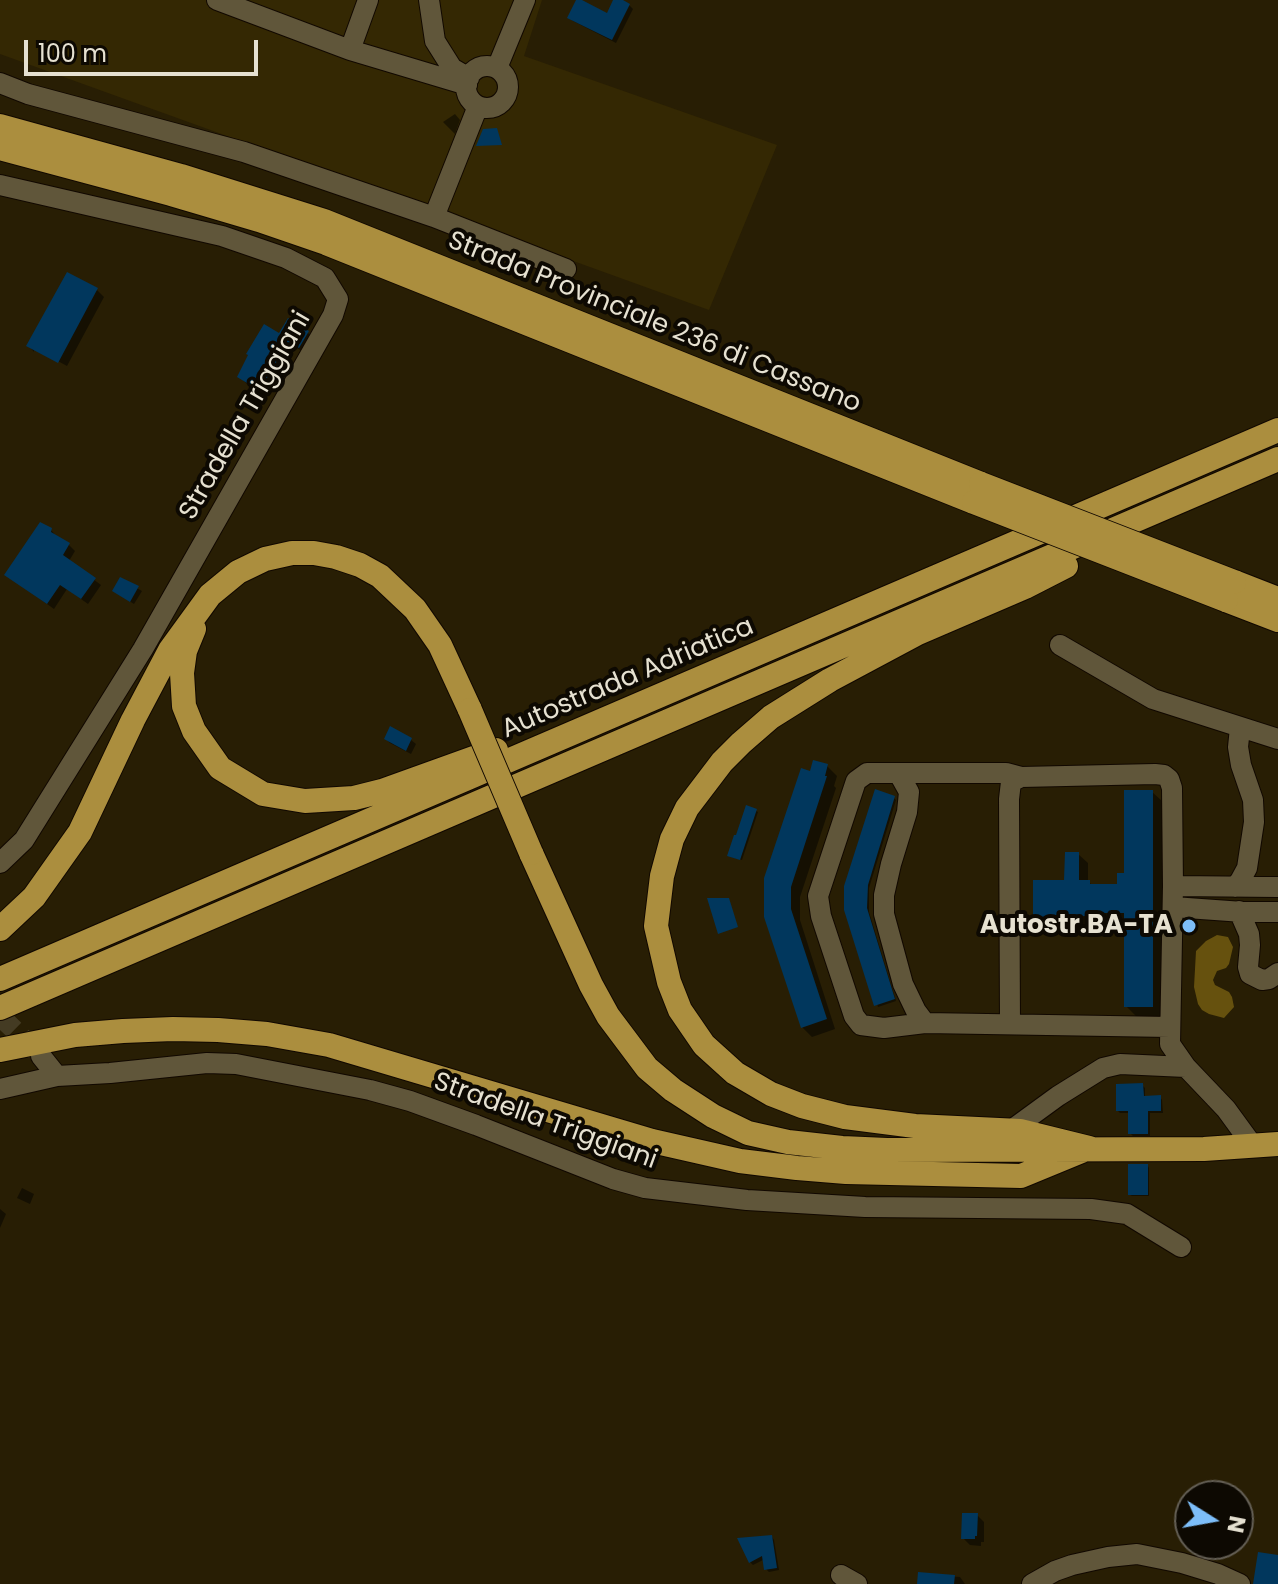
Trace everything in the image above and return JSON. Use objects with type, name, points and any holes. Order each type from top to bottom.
[{"type":"highway","name":"Strada Provinciale 236 di Cassano","points":[[0,126],[181,176],[324,221],[977,493]]},
{"type":"highway","name":"Strada Provinciale 236 di Cassano","points":[[0,148],[186,198],[326,243],[1230,591],[1278,620]]},
{"type":"highway","name":"Autostrada Adriatica","points":[[0,979],[1278,430]]},
{"type":"highway","name":"Autostrada Adriatica","points":[[0,1008],[1278,459]]},
{"type":"highway","points":[[1089,1148],[1020,1131],[915,1126],[845,1117],[771,1094],[735,1073],[704,1045],[680,1010],[669,982],[656,926],[662,876],[672,839],[687,808],[722,762],[771,717],[830,680],[906,639],[1025,587],[1106,545],[1169,505]]},
{"type":"highway","points":[[0,929],[34,897],[80,832],[170,650],[210,595],[238,572],[265,559],[292,553],[314,553],[360,565],[380,576],[415,609],[440,645],[574,949],[608,1016],[647,1068],[673,1090],[713,1116],[748,1133],[788,1142],[842,1148],[1204,1149],[1278,1144]]},
{"type":"highway","name":"Strada Provinciale 236 di Cassano","points":[[1230,591],[1278,599]]},
{"type":"highway","points":[[210,595],[185,651],[182,673],[184,706],[194,731],[220,768],[263,794],[305,801],[354,798],[382,791],[728,666]]},
{"type":"highway","points":[[0,1050],[75,1035],[123,1031],[203,1029],[267,1034],[329,1045],[652,1141],[740,1161],[797,1168],[1021,1176],[1089,1148]]},
{"type":"street","points":[[217,0],[350,50],[468,82]]},
{"type":"street","points":[[350,50],[368,0]]},
{"type":"street","points":[[429,0],[435,41],[452,68],[468,82]]},
{"type":"street","points":[[497,68],[525,0]]},
{"type":"street","points":[[484,66],[497,68],[508,84],[506,97],[491,108],[478,106],[469,98],[468,82],[473,72],[484,66]]},
{"type":"street","points":[[0,83],[28,94],[244,152],[434,217],[566,269]]},
{"type":"street","points":[[434,217],[478,106]]},
{"type":"street","name":"Stradella Triggiani","points":[[0,185],[222,236],[286,258],[325,278],[338,299],[333,315],[143,649],[24,840],[0,863]]},
{"type":"street","points":[[1060,645],[1153,699],[1278,739]]},
{"type":"street","points":[[1235,887],[1247,868],[1254,822],[1253,800],[1238,747],[1240,728]]},
{"type":"street","points":[[1170,1027],[1010,1023],[925,1023],[884,1028],[861,1025],[849,1002],[821,916],[818,896],[856,781],[867,773],[1006,773],[1021,777],[1164,775],[1169,779],[1172,788],[1173,886],[1170,1044],[1186,1067],[1226,1109],[1253,1146]]},
{"type":"street","points":[[899,774],[909,792],[908,802],[887,880],[884,914],[903,984],[925,1023]]},
{"type":"street","points":[[1010,1023],[1009,799],[1011,782],[1021,777]]},
{"type":"street","points":[[1173,886],[1278,887]]},
{"type":"street","points":[[1173,907],[1278,912]]},
{"type":"street","points":[[1239,911],[1249,934],[1250,974],[1262,980],[1278,973]]},
{"type":"street","points":[[41,1056],[57,1076]]},
{"type":"street","name":"Stradella Triggiani","points":[[0,1089],[57,1076],[207,1063],[236,1064],[370,1090],[410,1101],[613,1179],[645,1188],[747,1200],[865,1207],[1091,1209],[1127,1214],[1181,1247]]},
{"type":"street","points":[[1010,1131],[1103,1068],[1120,1064],[1186,1067]]},
{"type":"street","points":[[1032,1584],[1072,1565],[1137,1554],[1182,1563],[1240,1584]]},
{"type":"shaded area","points":[[0,0],[542,0],[524,56],[777,145],[709,310],[0,54]]},
{"type":"shaded area","points":[[1217,935],[1228,937],[1233,947],[1229,964],[1217,971],[1213,980],[1232,997],[1234,1007],[1224,1018],[1202,1010],[1194,987],[1196,951]]},
{"type":"building","points":[[576,0],[607,13],[613,0],[630,4],[612,40],[567,18]]},
{"type":"building","points":[[497,128],[502,145],[476,146],[483,129]]},
{"type":"building","points":[[67,272],[98,288],[58,363],[26,346]]},
{"type":"building","points":[[288,318],[309,331],[299,348],[288,342],[261,388],[237,377],[246,354],[264,324],[279,333]]},
{"type":"building","points":[[40,522],[70,543],[63,555],[96,578],[81,599],[60,585],[47,604],[4,575]]},
{"type":"building","points":[[120,577],[139,586],[130,602],[112,591]]},
{"type":"building","points":[[390,726],[412,738],[406,751],[384,739]]},
{"type":"building","points":[[813,760],[828,764],[827,776],[791,887],[791,909],[827,1019],[801,1028],[764,917],[764,878],[801,768],[810,771]]},
{"type":"building","points":[[875,789],[895,796],[868,885],[867,908],[895,999],[874,1006],[844,910],[844,886]]},
{"type":"building","points":[[1124,790],[1153,790],[1153,1007],[1124,1007],[1124,913],[1033,917],[1033,880],[1064,880],[1065,852],[1079,852],[1079,880],[1090,880],[1090,884],[1117,884],[1117,873],[1124,873]]},
{"type":"building","points":[[746,805],[757,809],[740,860],[727,856]]},
{"type":"building","points":[[707,898],[729,898],[738,927],[718,934]]},
{"type":"building","points":[[1143,1083],[1144,1096],[1161,1095],[1161,1111],[1148,1111],[1148,1134],[1128,1134],[1128,1111],[1116,1111],[1116,1084]]},
{"type":"building","points":[[1128,1164],[1148,1164],[1148,1195],[1128,1195]]},
{"type":"building","points":[[962,1513],[978,1513],[975,1539],[961,1539]]},
{"type":"building","points":[[772,1535],[777,1568],[764,1570],[762,1556],[749,1563],[737,1538]]},
{"type":"building","points":[[1258,1552],[1278,1555],[1278,1584],[1253,1584]]},
{"type":"building","points":[[918,1572],[955,1575],[954,1584],[917,1584]]},
{"type":"tunnel","points":[[0,1016],[37,1052]]},
{"type":"place","name":"Autostr.BA-TA","points":[[1189,926]]}]
